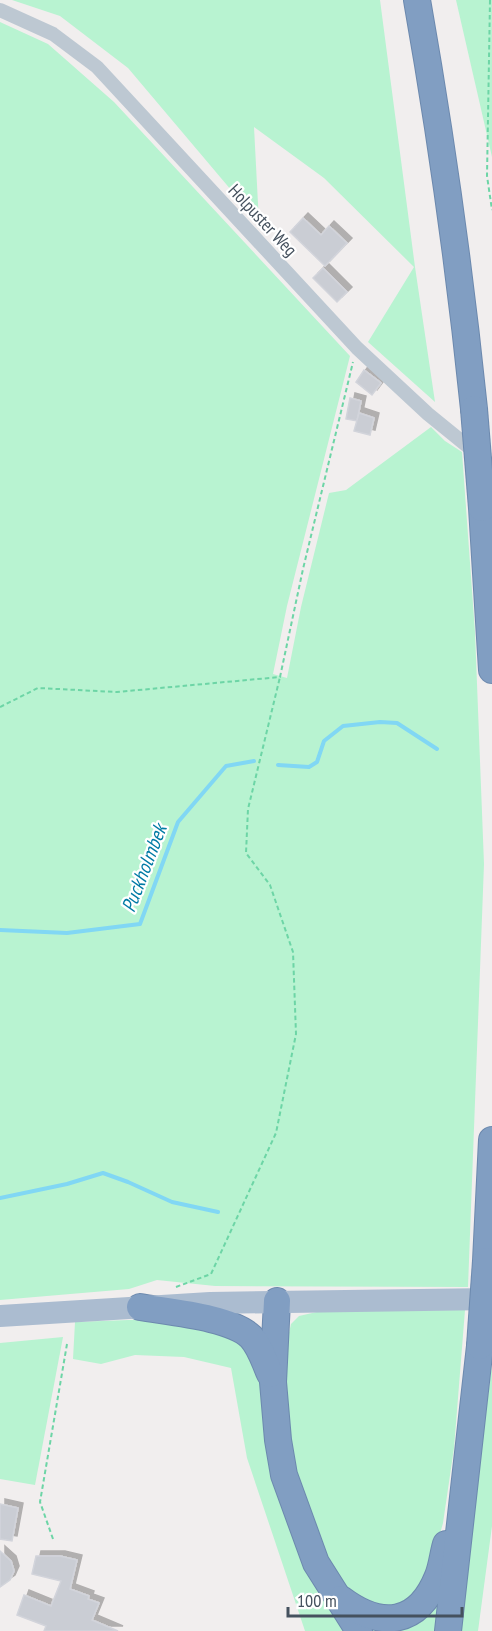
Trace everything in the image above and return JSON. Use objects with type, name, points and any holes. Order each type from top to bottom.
[{"type":"highway","points":[[417,0],[436,107],[460,275],[474,409],[492,670]]},
{"type":"highway","points":[[448,1631],[480,1346],[492,1140]]},
{"type":"highway","points":[[277,1301],[273,1382],[278,1440],[284,1475],[316,1563],[333,1594],[359,1631]]},
{"type":"highway","points":[[140,1307],[228,1323],[250,1336],[261,1351],[273,1382]]},
{"type":"highway","points":[[333,1594],[372,1617],[393,1619],[412,1613],[426,1598],[438,1576],[448,1536],[463,1506]]},
{"type":"main road","points":[[0,1316],[168,1305],[277,1301],[492,1299]]},
{"type":"street","name":"Holpuster Weg","points":[[0,10],[53,34],[97,67],[357,348],[428,414],[492,466]]},
{"type":"path","points":[[490,0],[487,176],[492,210]]},
{"type":"path","points":[[168,1305],[167,1291],[211,1274],[240,1213],[276,1133],[296,1034],[293,952],[270,885],[246,854],[248,809],[357,348]]},
{"type":"path","points":[[0,707],[38,688],[117,692],[280,677]]},
{"type":"path","points":[[53,1539],[40,1502],[67,1344]]},
{"type":"green space","points":[[12,0],[380,0],[435,402],[368,342],[414,267],[324,178],[254,127],[259,223],[128,68],[60,16]]},
{"type":"green space","points":[[456,0],[492,0],[492,157]]},
{"type":"green space","points":[[0,22],[48,44],[114,102],[350,356],[287,606],[273,674],[287,678],[301,607],[329,493],[346,490],[431,427],[445,441],[462,452],[475,632],[484,864],[468,1287],[215,1286],[157,1280],[129,1289],[0,1300]]},
{"type":"green space","points":[[465,1310],[454,1448],[443,1523],[429,1573],[417,1598],[392,1612],[339,1589],[308,1527],[285,1440],[285,1350],[291,1324],[299,1316],[321,1311]]},
{"type":"green space","points":[[155,1319],[190,1322],[245,1343],[264,1386],[351,1631],[305,1631],[247,1458],[231,1368],[184,1357],[135,1355],[101,1364],[73,1359],[75,1322]]},
{"type":"green space","points":[[63,1337],[35,1485],[0,1479],[0,1343]]},
{"type":"green space","points":[[492,1365],[492,1526],[478,1631],[458,1631]]},
{"type":"green space","points":[[442,1590],[436,1631],[364,1631]]},
{"type":"building","points":[[303,218],[321,235],[329,226],[347,243],[325,266],[290,232]]},
{"type":"building","points":[[323,268],[347,292],[337,302],[313,278]]},
{"type":"building","points":[[364,370],[381,383],[372,395],[356,382]]},
{"type":"building","points":[[350,398],[361,401],[357,421],[346,419]]},
{"type":"building","points":[[359,413],[374,418],[370,435],[354,431]]},
{"type":"building","points":[[0,1504],[18,1508],[12,1541],[0,1539]]},
{"type":"building","points":[[0,1551],[11,1561],[14,1571],[10,1580],[0,1587]]},
{"type":"building","points":[[36,1556],[60,1556],[77,1560],[70,1589],[89,1596],[88,1599],[99,1603],[92,1620],[118,1631],[44,1631],[46,1626],[17,1615],[24,1595],[51,1606],[61,1581],[32,1574]]},
{"type":"waterway","name":"Puckholmbek","points":[[278,765],[309,767],[317,762],[324,741],[343,726],[380,722],[397,723],[437,749]]},
{"type":"waterway","name":"Puckholmbek","points":[[0,930],[67,933],[140,924],[178,822],[226,766],[254,761]]},
{"type":"waterway","name":"Puckholmbek","points":[[0,1198],[67,1184],[103,1173],[172,1202],[218,1212]]}]
